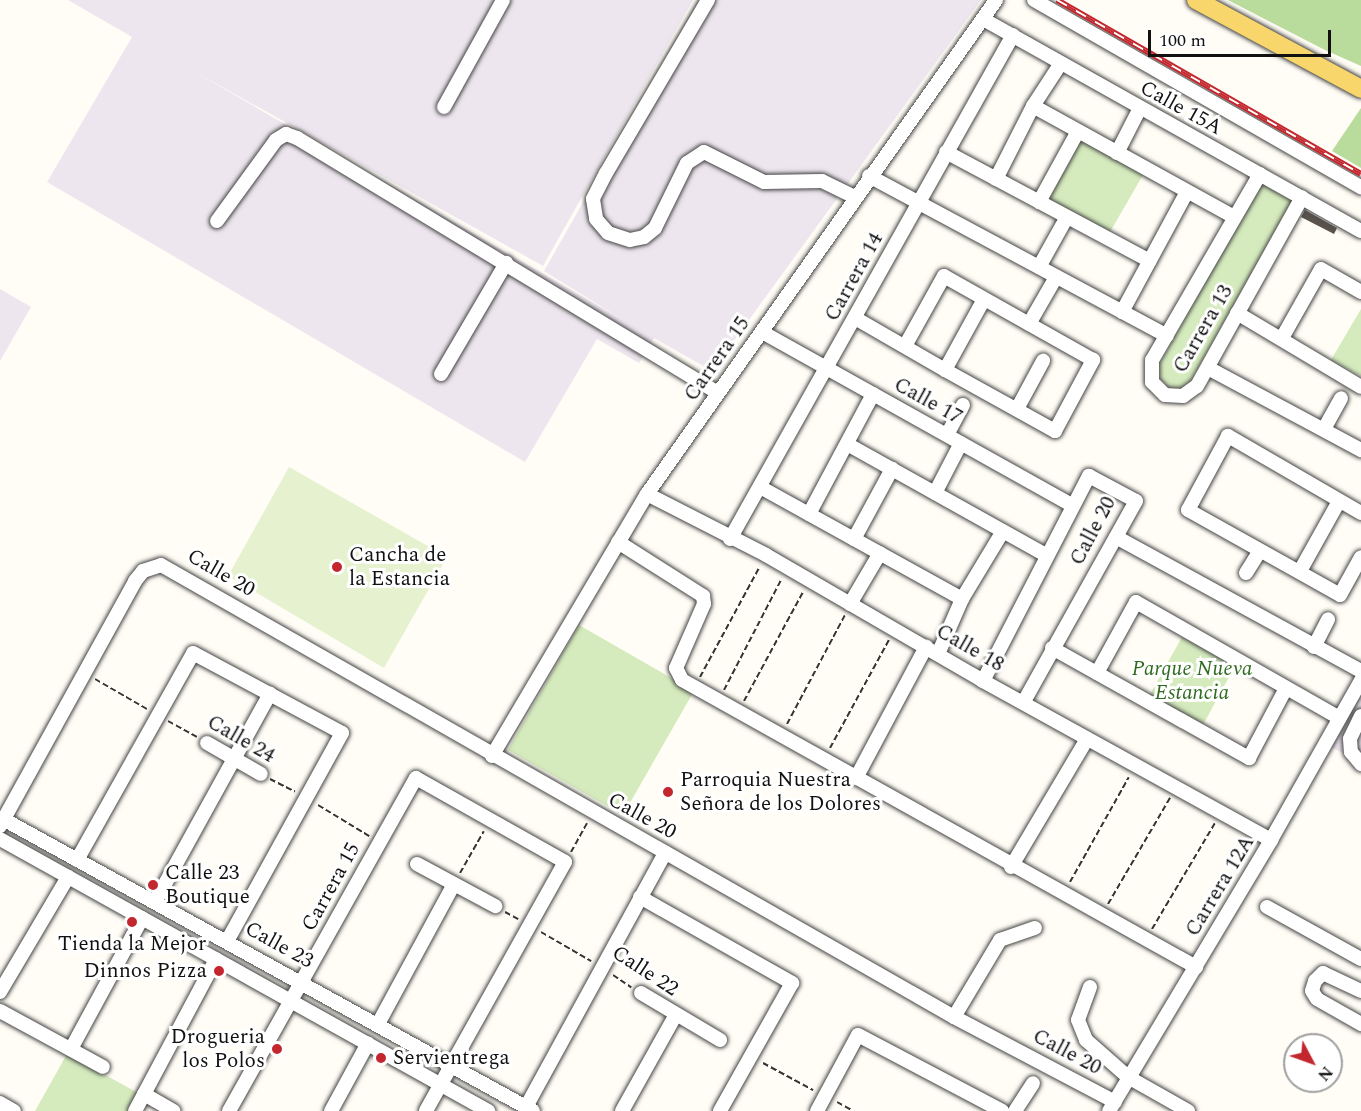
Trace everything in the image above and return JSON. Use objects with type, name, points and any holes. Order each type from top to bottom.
[{"type":"main road","points":[[1196,0],[1361,89]]},
{"type":"street","points":[[444,107],[503,0]]},
{"type":"street","points":[[708,0],[606,173],[593,199],[596,219],[608,233],[630,240],[644,237],[655,228],[687,163],[704,152],[764,182],[822,181],[855,197]]},
{"type":"street","name":"Carrera 15","points":[[492,756],[647,494],[996,0]]},
{"type":"street","points":[[1034,0],[1361,187]]},
{"type":"street","name":"Calle 15A","points":[[983,19],[1139,110],[1361,231]]},
{"type":"street","name":"Carrera 14","points":[[730,539],[1013,35]]},
{"type":"street","points":[[996,179],[1033,106],[1061,63]]},
{"type":"street","points":[[1033,106],[1234,217]]},
{"type":"street","points":[[1117,153],[1139,110]]},
{"type":"street","points":[[1039,202],[1078,131]]},
{"type":"street","points":[[217,221],[276,140],[286,134],[506,263],[718,393]]},
{"type":"street","points":[[946,153],[1150,261]]},
{"type":"street","name":"Carrera 13","points":[[1260,174],[1150,366],[1150,377],[1159,391],[1174,397],[1187,394],[1208,368],[1302,197]]},
{"type":"street","points":[[869,177],[1167,336]]},
{"type":"street","points":[[1122,312],[1186,192]]},
{"type":"street","points":[[1039,267],[1067,217]]},
{"type":"street","points":[[441,374],[506,263]]},
{"type":"street","points":[[1282,338],[1321,269],[1361,292]]},
{"type":"street","points":[[855,318],[1055,431],[1093,360],[944,276],[905,346]]},
{"type":"street","points":[[1029,324],[1056,277]]},
{"type":"street","points":[[945,370],[984,299]]},
{"type":"street","points":[[1237,313],[1361,387]]},
{"type":"street","name":"Calle 17","points":[[762,332],[1073,506]]},
{"type":"street","points":[[1017,409],[1043,361]]},
{"type":"street","points":[[1208,368],[1361,450]]},
{"type":"street","points":[[809,514],[873,394]]},
{"type":"street","points":[[1324,429],[1341,398]]},
{"type":"street","points":[[947,435],[963,405]]},
{"type":"street","points":[[1361,513],[1338,502],[1228,436],[1188,510],[1340,595],[1361,557]]},
{"type":"street","points":[[935,493],[961,443]]},
{"type":"street","points":[[847,444],[1046,555]]},
{"type":"street","points":[[854,539],[892,469]]},
{"type":"street","name":"Calle 20","points":[[983,681],[1046,555],[1089,476],[1136,501],[1024,701]]},
{"type":"street","points":[[760,487],[962,598]]},
{"type":"street","name":"Calle 18","points":[[647,494],[730,539],[766,555],[983,681],[1024,701],[1087,739],[1271,840]]},
{"type":"street","points":[[1300,571],[1338,502]]},
{"type":"street","points":[[856,778],[1003,531]]},
{"type":"street","points":[[1116,537],[1361,671]]},
{"type":"street","points":[[618,542],[703,596],[704,604],[676,668],[677,675],[694,687],[825,758],[1011,867],[1064,893],[1196,967]]},
{"type":"street","points":[[1246,573],[1260,550]]},
{"type":"street","points":[[850,604],[880,553]]},
{"type":"street","name":"Calle 20","points":[[82,671],[135,581],[152,566],[173,569],[492,756],[1112,1106]]},
{"type":"street","points":[[1097,673],[1136,602],[1340,718]]},
{"type":"street","points":[[1314,647],[1328,618]]},
{"type":"street","points":[[1052,648],[1249,758],[1286,688]]},
{"type":"street","points":[[77,860],[193,652],[342,733],[228,941]]},
{"type":"street","points":[[2,822],[82,671]]},
{"type":"street","name":"Carrera 12A","points":[[1112,1106],[1271,840],[1361,680]]},
{"type":"street","points":[[155,902],[270,694]]},
{"type":"street","points":[[1361,716],[1350,739],[1351,752],[1361,764]]},
{"type":"street","points":[[1011,867],[1087,739]]},
{"type":"street","name":"Calle 24","points":[[207,743],[261,774]]},
{"type":"street","name":"Carrera 15","points":[[230,1111],[417,778],[490,820]]},
{"type":"street","points":[[426,1111],[565,862],[490,820]]},
{"type":"street","name":"Calle 23","points":[[2,822],[228,941],[530,1109]]},
{"type":"street","name":"Calle 23","points":[[0,839],[488,1111]]},
{"type":"street","points":[[530,1109],[602,967],[665,853]]},
{"type":"street","points":[[417,864],[495,906]]},
{"type":"street","points":[[0,992],[68,877]]},
{"type":"street","points":[[378,1024],[454,884]]},
{"type":"street","points":[[640,897],[792,983],[720,1111]]},
{"type":"street","points":[[1267,907],[1361,959]]},
{"type":"street","points":[[71,1049],[142,918]]},
{"type":"street","points":[[954,1017],[1000,940],[1035,928]]},
{"type":"street","points":[[135,1111],[216,959]]},
{"type":"street","points":[[1361,991],[1323,973],[1315,981],[1312,991],[1317,999],[1361,1024]]},
{"type":"street","points":[[1090,987],[1078,1020],[1086,1040],[1128,1077],[1188,1111]]},
{"type":"street","name":"Calle 22","points":[[641,993],[675,1016],[720,1040]]},
{"type":"street","points":[[0,1011],[103,1067]]},
{"type":"street","points":[[622,1111],[675,1016]]},
{"type":"street","points":[[817,1111],[858,1035],[1002,1111]]},
{"type":"street","points":[[331,1111],[368,1043]]},
{"type":"street","points":[[1015,1111],[1034,1083]]},
{"type":"street","points":[[144,1094],[173,1111]]},
{"type":"street","points":[[0,1104],[14,1111]]},
{"type":"path","points":[[694,687],[766,555]]},
{"type":"path","points":[[719,700],[788,568]]},
{"type":"path","points":[[739,710],[809,580]]},
{"type":"path","points":[[782,735],[850,604]]},
{"type":"path","points":[[825,758],[895,629]]},
{"type":"path","name":"Calle 24","points":[[82,671],[207,743]]},
{"type":"path","points":[[1064,893],[1137,765]]},
{"type":"path","name":"Calle 24","points":[[261,774],[305,797],[380,843]]},
{"type":"path","points":[[1102,914],[1176,788]]},
{"type":"path","points":[[565,862],[593,813]]},
{"type":"path","points":[[1147,939],[1221,813]]},
{"type":"path","points":[[454,884],[490,820]]},
{"type":"path","name":"Calle 22","points":[[495,906],[602,967],[641,993]]},
{"type":"path","points":[[751,1056],[853,1111]]},
{"type":"shaded area","points":[[68,0],[693,0],[543,266],[188,68],[625,321],[544,271],[698,0],[981,0],[712,371],[654,338],[639,363],[597,339],[525,462],[47,182],[132,37]]},
{"type":"shaded area","points":[[0,289],[31,307],[0,361]]},
{"type":"shaded area","points":[[1361,680],[1361,762],[1325,744]]},
{"type":"green space","points":[[1228,0],[1361,0],[1361,66],[1325,50]]},
{"type":"green space","points":[[1361,108],[1361,168],[1332,151]]},
{"type":"green space","points":[[1080,139],[1143,175],[1110,232],[1046,198]]},
{"type":"green space","points":[[1265,174],[1297,192],[1190,382],[1179,389],[1167,387],[1160,378],[1159,365]]},
{"type":"green space","points":[[1361,309],[1361,376],[1331,360]]},
{"type":"green space","name":"Cancha de la Estancia","points":[[289,467],[447,557],[384,668],[228,576]]},
{"type":"green space","points":[[579,625],[694,691],[623,815],[508,750]]},
{"type":"green space","name":"Parque Nueva Estancia","points":[[1182,637],[1235,666],[1203,725],[1149,696]]},
{"type":"green space","points":[[67,1054],[140,1094],[131,1111],[35,1111]]},
{"type":"building","points":[[1305,210],[1337,228],[1334,234],[1301,217]]},
{"type":"railway","points":[[1057,0],[1361,174]]},
{"type":"place","name":"Cancha de la Estancia","points":[[337,567]]},
{"type":"place","name":"Parroquia Nuestra Señora de los Dolores","points":[[668,792]]},
{"type":"place","name":"Calle 23 Boutique","points":[[153,885]]},
{"type":"place","name":"Tienda la Mejor","points":[[132,922]]},
{"type":"place","name":"Dinnos Pizza","points":[[219,971]]},
{"type":"place","name":"Drogueria los Polos","points":[[277,1049]]},
{"type":"place","name":"Servientrega","points":[[381,1058]]}]
